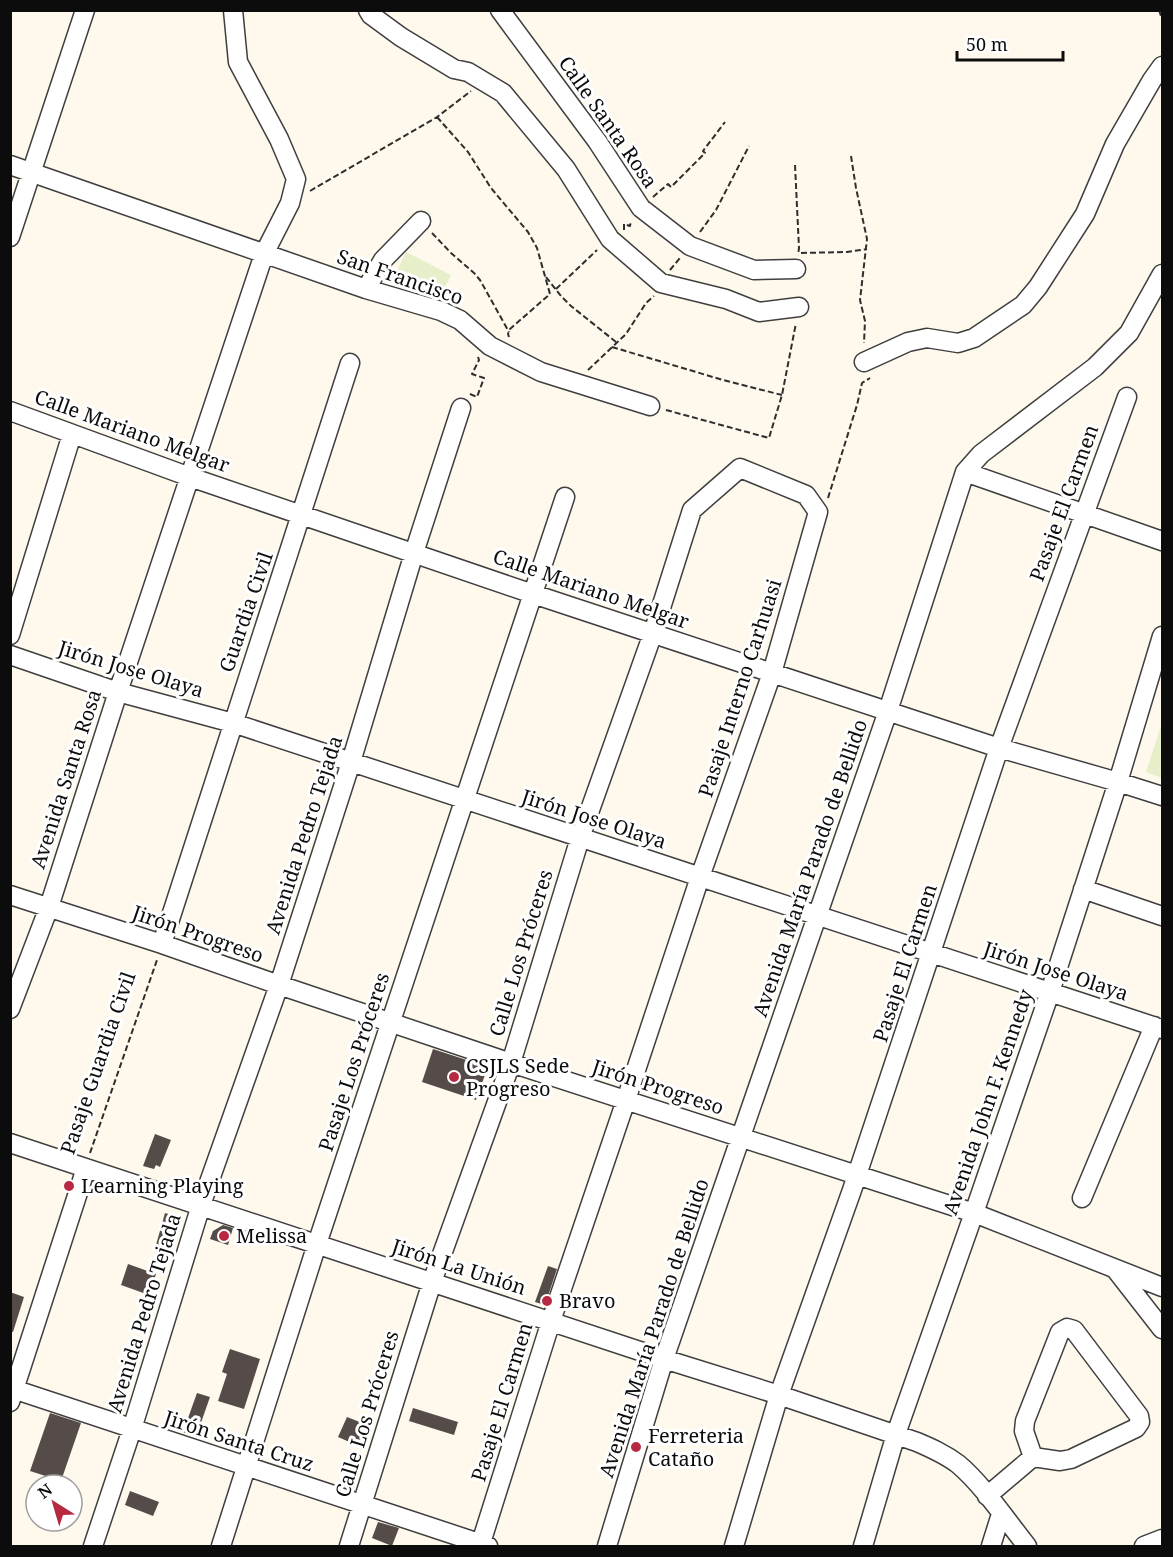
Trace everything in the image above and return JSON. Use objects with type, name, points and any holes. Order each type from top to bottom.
[{"type":"street","points":[[10,237],[85,10]]},
{"type":"street","name":"Avenida Santa Rosa","points":[[10,1009],[49,907],[117,692],[264,254],[290,203],[296,179],[279,139],[238,62],[233,10]]},
{"type":"street","points":[[368,10],[371,15],[401,36],[454,69],[468,72],[503,93],[566,169],[612,240],[663,284],[726,299],[759,312],[799,307]]},
{"type":"street","name":"Calle Santa Rosa","points":[[500,10],[597,141],[641,208],[690,246],[754,270],[797,261]]},
{"type":"street","points":[[864,362],[908,342],[927,338],[958,343],[974,338],[1023,305],[1038,287],[1085,214],[1116,144],[1162,66]]},
{"type":"street","name":"San Francisco","points":[[10,165],[366,289],[441,311],[460,320],[490,346],[542,372],[650,406]]},
{"type":"street","points":[[366,289],[383,261],[421,221]]},
{"type":"street","name":"Avenida María Parado de Bellido","points":[[607,1546],[664,1359],[888,711],[964,472],[981,454],[1095,367],[1129,333],[1162,274]]},
{"type":"street","name":"Guardia Civil","points":[[162,944],[350,363]]},
{"type":"street","name":"Pasaje El Carmen","points":[[734,1546],[779,1395],[857,1175],[999,748],[1127,397]]},
{"type":"street","name":"Avenida Pedro Tejada","points":[[93,1546],[132,1429],[201,1205],[279,986],[351,762],[462,400]]},
{"type":"street","name":"Calle Mariano Melgar","points":[[10,411],[190,477],[533,594],[999,748],[1162,796]]},
{"type":"street","points":[[10,635],[72,434]]},
{"type":"street","name":"Calle Los Próceres","points":[[349,1546],[432,1282],[511,1063],[580,838],[653,633],[692,510],[740,468],[806,495],[818,512]]},
{"type":"street","points":[[964,472],[1162,541]]},
{"type":"street","name":"Pasaje Los Próceres","points":[[221,1546],[317,1244],[565,497]]},
{"type":"street","name":"Pasaje Interno Carhuasi","points":[[627,1100],[700,877],[772,673],[818,512]]},
{"type":"street","name":"Avenida John F. Kennedy","points":[[863,1546],[896,1434],[1050,992],[1118,782],[1162,636]]},
{"type":"street","name":"Jirón Jose Olaya","points":[[10,655],[117,692],[233,723],[1158,1028]]},
{"type":"street","points":[[1083,889],[1162,916]]},
{"type":"street","name":"Jirón Progreso","points":[[10,895],[162,944],[279,986],[511,1063],[974,1213],[1115,1269],[1160,1279]]},
{"type":"street","points":[[1082,1198],[1158,1028]]},
{"type":"street","name":"Pasaje El Carmen","points":[[483,1546],[551,1321],[627,1100]]},
{"type":"street","name":"Jirón La Unión","points":[[10,1143],[779,1395],[937,1450],[958,1465],[1028,1546]]},
{"type":"street","name":"Pasaje Guardia Civil","points":[[12,1393],[86,1168]]},
{"type":"street","points":[[1115,1269],[1162,1329]]},
{"type":"street","points":[[987,1496],[1033,1457],[1060,1461],[1071,1459],[1136,1428],[1140,1422],[1139,1416],[1074,1330],[1067,1328],[1060,1332],[1024,1421],[1024,1431],[1033,1457]]},
{"type":"street","name":"Jirón Santa Cruz","points":[[12,1393],[132,1429],[483,1546]]},
{"type":"street","points":[[991,1546],[1001,1514]]},
{"type":"street","points":[[1144,1546],[1162,1539]]},
{"type":"path","points":[[1159,10],[1162,18]]},
{"type":"path","points":[[290,203],[437,117],[474,88]]},
{"type":"path","points":[[437,117],[461,143],[491,188],[528,232],[537,248],[550,294],[514,326]]},
{"type":"path","points":[[556,289],[601,247],[599,242],[612,240],[615,227],[623,232],[624,224],[630,226],[641,208],[668,184],[671,187],[705,153],[703,151],[725,122]]},
{"type":"path","points":[[576,382],[626,334],[646,303],[663,284],[716,210],[749,146]]},
{"type":"path","points":[[818,512],[822,502],[827,499],[862,383],[872,377],[864,362],[865,321],[860,300],[867,239],[851,156]]},
{"type":"path","points":[[795,165],[797,261],[867,249]]},
{"type":"path","points":[[421,221],[480,280],[509,332]]},
{"type":"path","points":[[544,274],[571,306],[617,342]]},
{"type":"path","points":[[650,406],[769,438],[782,395],[799,307]]},
{"type":"path","points":[[462,400],[477,397],[484,378],[472,374],[479,360],[477,346],[486,351],[490,346]]},
{"type":"path","points":[[612,347],[782,395]]},
{"type":"path","name":"Pasaje Guardia Civil","points":[[86,1168],[162,944]]},
{"type":"green space","points":[[406,252],[451,275],[440,297],[395,275]]},
{"type":"green space","points":[[1162,723],[1162,778],[1146,772]]},
{"type":"building","name":"CSJLS Sede Progreso","points":[[433,1049],[482,1065],[486,1072],[476,1100],[422,1082]]},
{"type":"building","points":[[155,1134],[171,1140],[160,1167],[156,1165],[154,1169],[143,1166]]},
{"type":"building","points":[[165,1213],[181,1218],[171,1250],[156,1245]]},
{"type":"building","points":[[223,1225],[233,1228],[228,1245],[210,1239],[213,1231]]},
{"type":"building","points":[[128,1264],[156,1274],[149,1295],[121,1285]]},
{"type":"building","points":[[548,1266],[557,1269],[545,1305],[535,1302]]},
{"type":"building","points":[[10,1292],[24,1297],[13,1332],[10,1331]]},
{"type":"building","points":[[230,1349],[260,1359],[244,1409],[218,1401],[227,1374],[222,1372]]},
{"type":"building","points":[[197,1393],[210,1397],[196,1437],[183,1432]]},
{"type":"building","points":[[413,1408],[458,1422],[454,1435],[409,1421]]},
{"type":"building","points":[[50,1413],[81,1423],[64,1473],[30,1471]]},
{"type":"building","points":[[347,1417],[370,1426],[361,1447],[338,1437]]},
{"type":"building","points":[[130,1491],[159,1502],[153,1516],[125,1505]]},
{"type":"building","points":[[378,1522],[399,1528],[392,1546],[372,1538]]},
{"type":"place","name":"CSJLS Sede Progreso","points":[[454,1077]]},
{"type":"place","name":"Learning Playing","points":[[69,1186]]},
{"type":"place","name":"Melissa","points":[[224,1236]]},
{"type":"place","name":"Bravo","points":[[547,1301]]},
{"type":"place","name":"Ferreteria Cataño","points":[[636,1447]]}]
